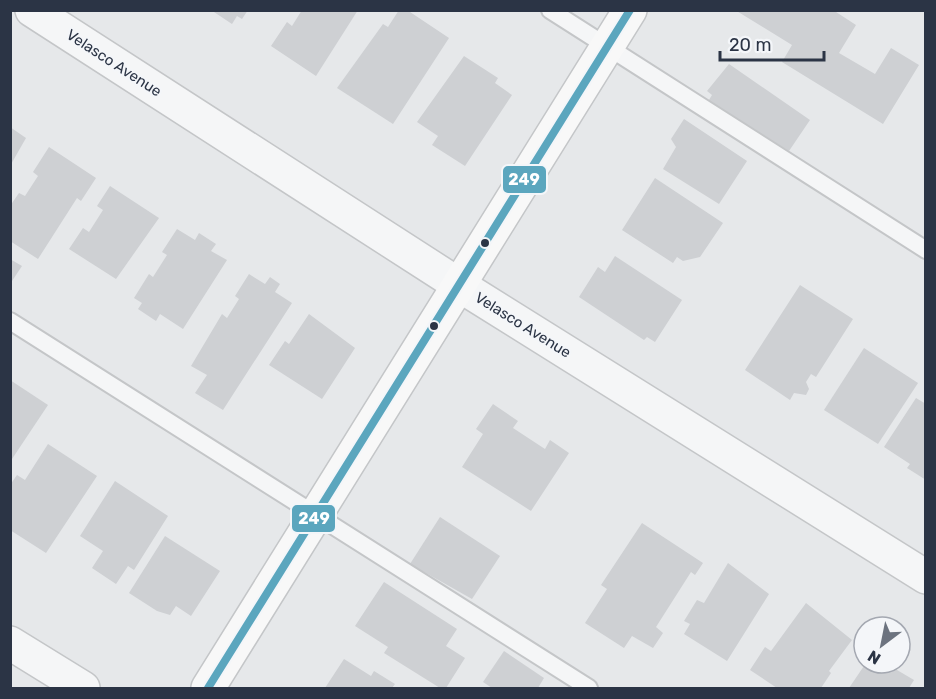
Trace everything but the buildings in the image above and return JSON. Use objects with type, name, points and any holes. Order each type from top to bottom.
[{"type":"main road","points":[[208,688],[630,10]]},
{"type":"street","name":"Velasco Avenue","points":[[32,10],[459,285],[926,577]]},
{"type":"street","points":[[10,643],[83,688]]},
{"type":"lane","points":[[550,10],[926,250]]},
{"type":"lane","points":[[10,321],[589,688]]},
{"type":"transit line","name":"249","points":[[208,688],[630,10]]}]
